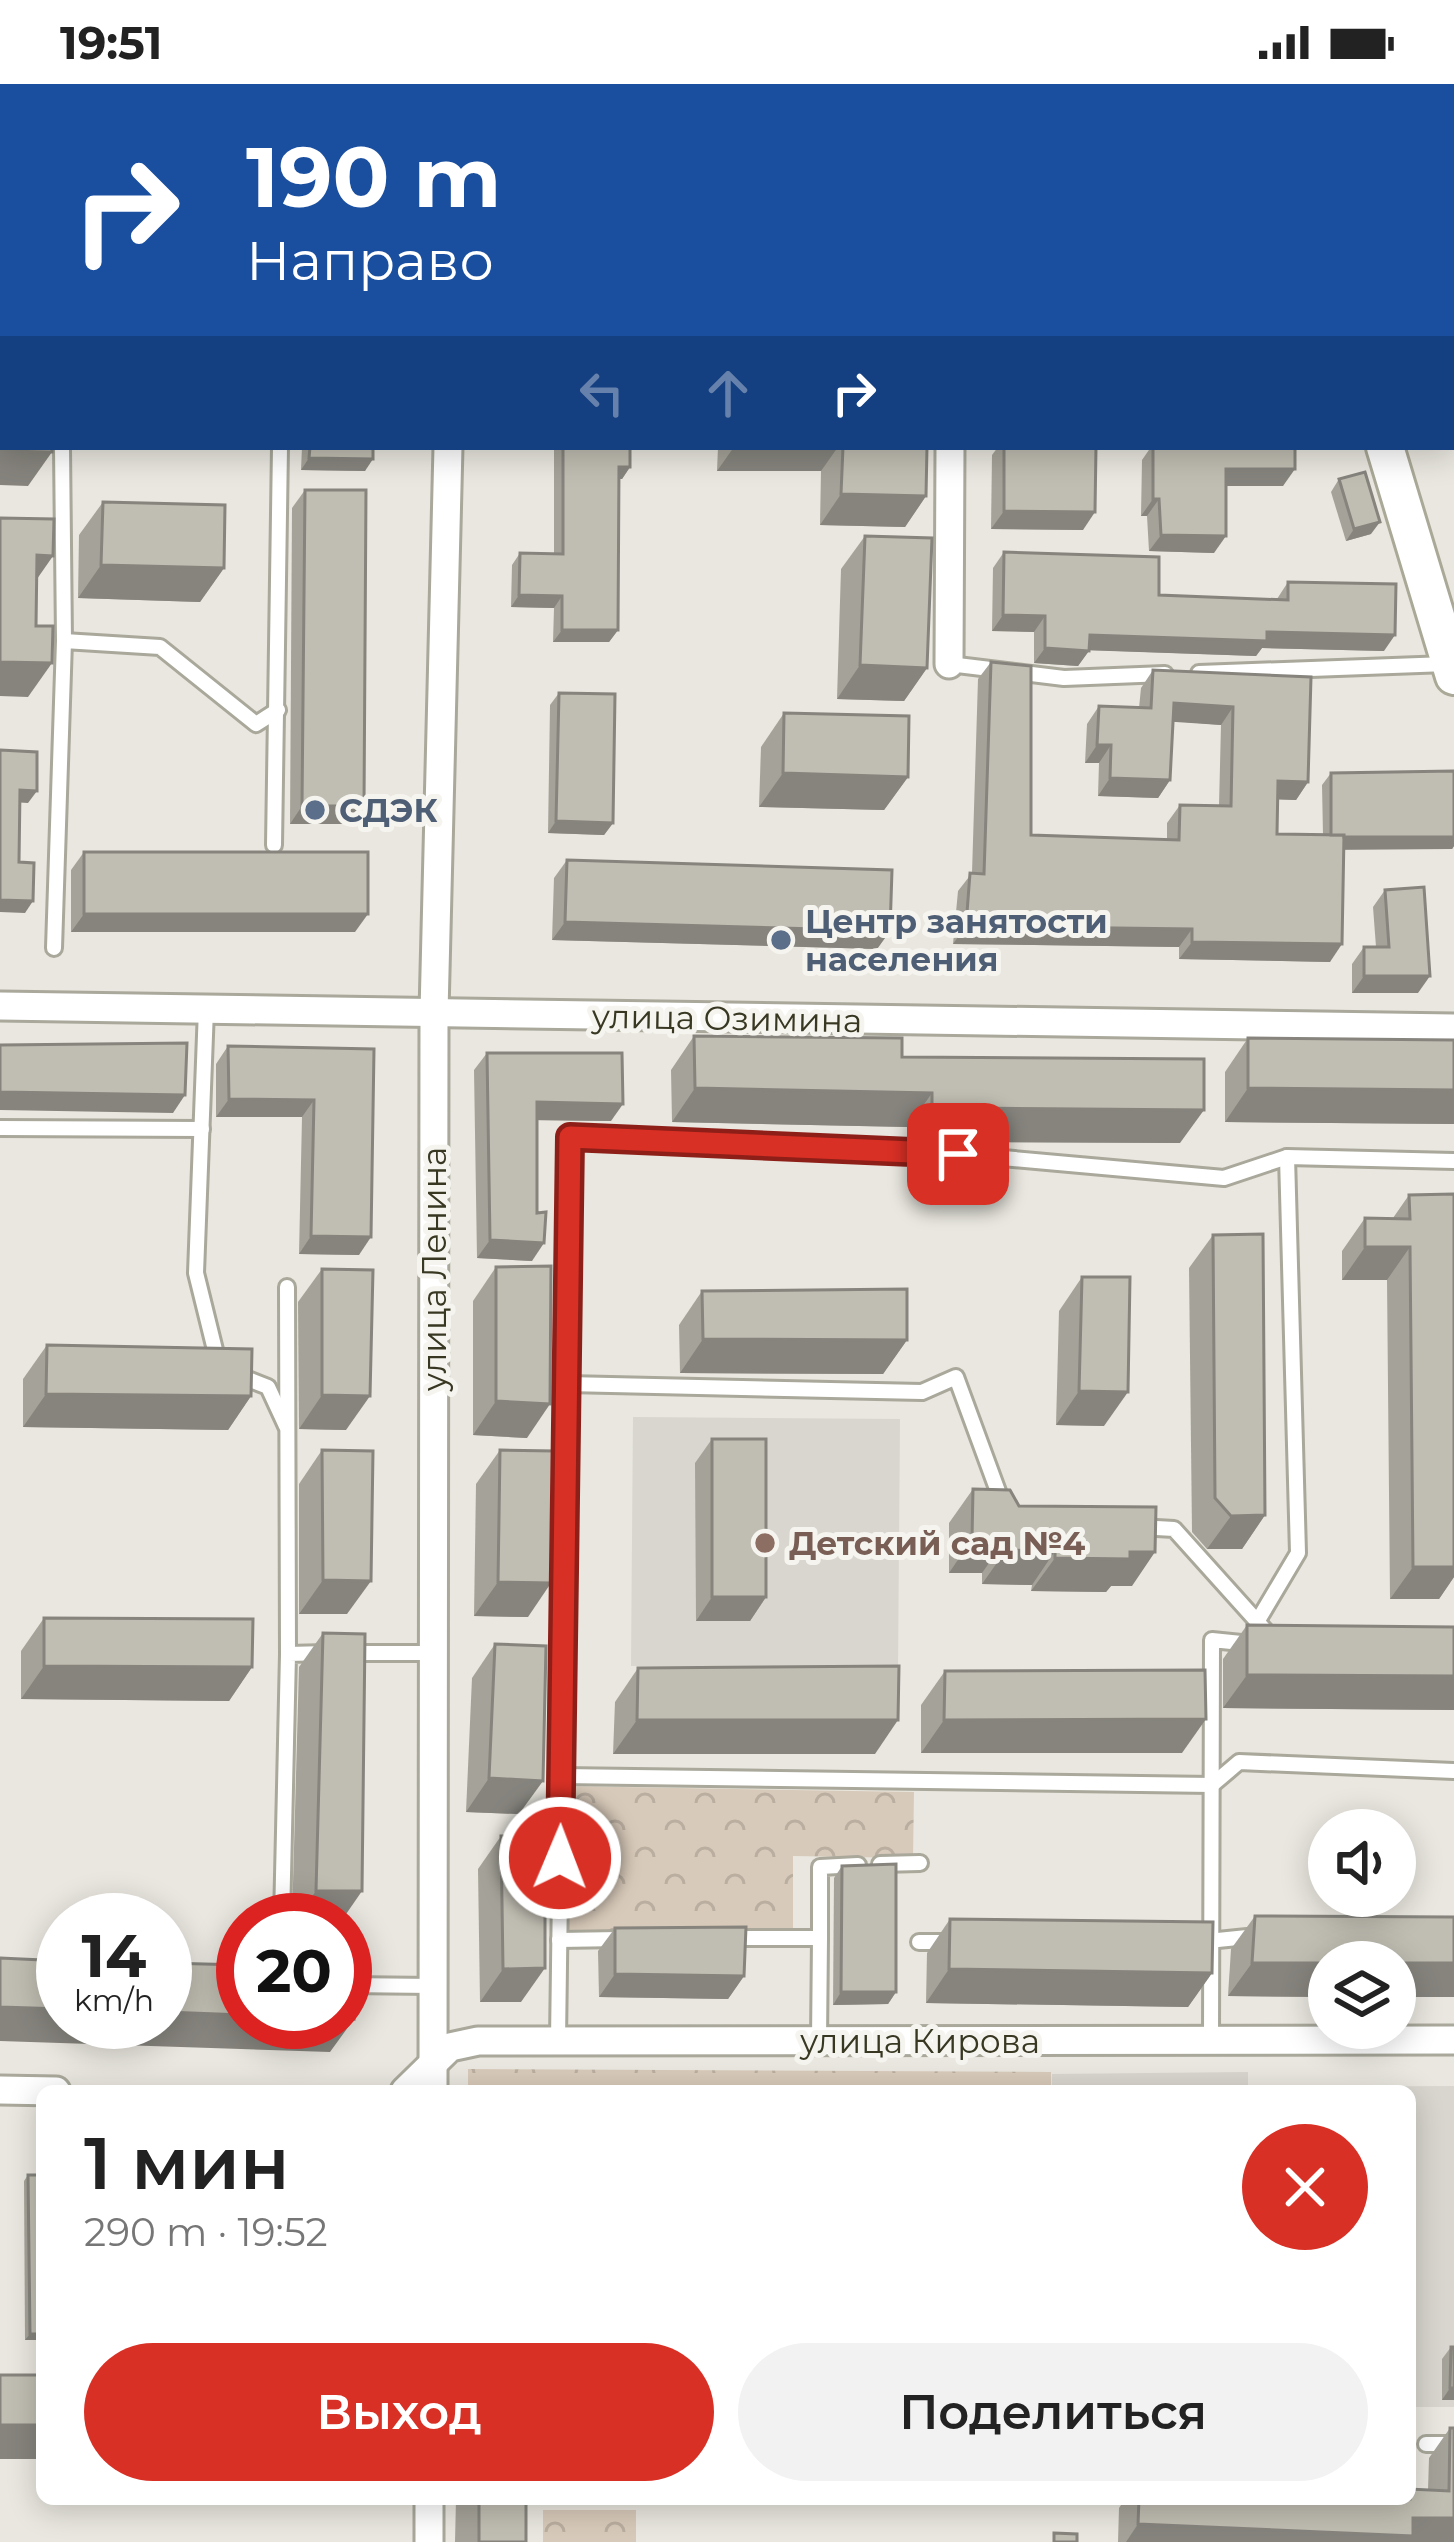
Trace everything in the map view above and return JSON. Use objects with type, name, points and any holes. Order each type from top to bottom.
[{"type":"street","name":"улица Ленина","points":[[433,2077],[434,1012],[448,450]]},
{"type":"street","points":[[949,664],[950,450]]},
{"type":"street","points":[[1386,450],[1452,670]]},
{"type":"street","name":"улица Озимина","points":[[0,1006],[1454,1028]]},
{"type":"street","name":"улица Кирова","points":[[433,2077],[450,2047],[478,2042],[1454,2040]]},
{"type":"street","points":[[0,2090],[36,2091]]},
{"type":"street","points":[[429,2505],[429,2542]]},
{"type":"lane","points":[[54,948],[64,641],[62,450]]},
{"type":"lane","points":[[274,844],[280,450]]},
{"type":"lane","points":[[64,641],[160,647],[256,724],[278,710]]},
{"type":"lane","points":[[949,664],[1064,678],[1452,670]]},
{"type":"lane","points":[[206,1009],[196,1273],[220,1367]]},
{"type":"lane","points":[[0,1128],[202,1129]]},
{"type":"lane","points":[[558,2041],[570,1137],[914,1150],[1224,1178],[1287,1157],[1454,1161]]},
{"type":"lane","points":[[1257,1622],[1298,1553],[1287,1157]]},
{"type":"lane","points":[[283,1893],[288,1654],[287,1287]]},
{"type":"lane","points":[[198,1367],[220,1367],[268,1387],[286,1426]]},
{"type":"lane","points":[[567,1384],[922,1392],[956,1377],[1010,1522]]},
{"type":"lane","points":[[1127,1527],[1174,1529],[1280,1647],[1212,1640],[1211,2041]]},
{"type":"lane","points":[[288,1654],[434,1653]]},
{"type":"lane","points":[[561,1776],[1212,1785],[1239,1762],[1454,1772]]},
{"type":"lane","points":[[819,2041],[820,1867],[920,1863]]},
{"type":"lane","points":[[1189,1941],[1270,1934]]},
{"type":"lane","points":[[725,1939],[820,1938]]},
{"type":"lane","points":[[559,1940],[630,1939]]},
{"type":"lane","points":[[919,1942],[964,1942]]},
{"type":"lane","points":[[372,1985],[434,1986]]},
{"type":"lane","points":[[1426,2444],[1454,2444]]},
{"type":"shaded area","name":"Детский сад №4","points":[[633,1417],[900,1419],[898,1668],[631,1666]]},
{"type":"shaded area","points":[[1248,2072],[1248,2085],[1052,2085],[1052,2074]]},
{"type":"shaded area","points":[[1416,2086],[1454,2086],[1454,2407],[1416,2407]]},
{"type":"green space","points":[[564,1786],[914,1792],[913,1858],[793,1856],[793,1931],[562,1931]]},
{"type":"green space","points":[[468,2069],[1051,2072],[1051,2085],[468,2085]]},
{"type":"green space","points":[[543,2510],[636,2510],[636,2542],[543,2542]]},
{"type":"building","points":[[310,450],[373,450],[373,459],[309,458]]},
{"type":"building","points":[[563,450],[630,450],[630,467],[619,467],[618,630],[562,630],[562,596],[519,595],[520,553],[563,554]]},
{"type":"building","points":[[843,450],[927,450],[926,496],[841,494]]},
{"type":"building","points":[[1004,450],[1096,450],[1095,512],[1004,511]]},
{"type":"building","points":[[1153,450],[1295,450],[1295,469],[1226,469],[1226,536],[1161,535],[1159,499],[1153,499]]},
{"type":"building","points":[[1365,472],[1380,522],[1354,529],[1339,479]]},
{"type":"building","points":[[305,490],[366,490],[364,806],[302,806]]},
{"type":"building","points":[[103,502],[225,505],[224,568],[101,565]]},
{"type":"building","points":[[0,518],[54,519],[53,556],[37,555],[36,626],[53,626],[52,663],[0,662]]},
{"type":"building","points":[[865,536],[932,538],[927,668],[860,665]]},
{"type":"building","points":[[1004,552],[1159,557],[1159,595],[1288,600],[1288,582],[1396,584],[1395,635],[1267,632],[1267,641],[1090,635],[1089,651],[1045,648],[1045,616],[1003,615]]},
{"type":"building","points":[[991,662],[1031,666],[1031,835],[1179,840],[1180,805],[1231,806],[1233,707],[1174,703],[1170,780],[1110,778],[1111,745],[1097,745],[1099,706],[1151,708],[1153,670],[1311,677],[1308,782],[1278,781],[1277,834],[1344,835],[1342,944],[1192,942],[1192,929],[966,926],[970,873],[984,874]]},
{"type":"building","points":[[559,693],[615,694],[613,823],[556,821]]},
{"type":"building","points":[[784,713],[909,716],[908,777],[783,773]]},
{"type":"building","points":[[0,750],[37,752],[37,791],[20,790],[19,862],[34,863],[33,901],[0,900]]},
{"type":"building","points":[[1454,771],[1454,837],[1331,835],[1331,773]]},
{"type":"building","points":[[84,852],[368,852],[368,914],[84,914]]},
{"type":"building","points":[[567,860],[892,870],[890,931],[565,922]]},
{"type":"building","points":[[1424,887],[1430,976],[1364,976],[1364,947],[1389,947],[1385,890]]},
{"type":"building","points":[[694,1036],[902,1038],[902,1057],[1204,1059],[1204,1110],[971,1108],[932,1105],[932,1093],[695,1088]]},
{"type":"building","points":[[1248,1038],[1454,1040],[1454,1090],[1248,1088]]},
{"type":"building","points":[[187,1043],[185,1095],[0,1092],[0,1045]]},
{"type":"building","points":[[228,1046],[374,1049],[371,1237],[311,1236],[314,1100],[229,1099]]},
{"type":"building","points":[[487,1053],[622,1053],[623,1104],[537,1102],[537,1213],[546,1212],[544,1243],[490,1240]]},
{"type":"building","points":[[1454,1194],[1454,1567],[1413,1567],[1410,1247],[1365,1247],[1365,1218],[1410,1219],[1409,1195]]},
{"type":"building","points":[[1263,1234],[1265,1515],[1231,1516],[1215,1498],[1213,1235]]},
{"type":"building","points":[[551,1266],[550,1404],[496,1401],[496,1267]]},
{"type":"building","points":[[322,1269],[373,1270],[370,1396],[322,1395]]},
{"type":"building","points":[[1082,1277],[1130,1277],[1128,1392],[1079,1391]]},
{"type":"building","points":[[907,1289],[907,1340],[703,1339],[702,1291]]},
{"type":"building","points":[[47,1345],[252,1349],[251,1396],[46,1394]]},
{"type":"building","points":[[712,1439],[766,1439],[766,1597],[712,1597]]},
{"type":"building","points":[[322,1450],[373,1451],[371,1581],[323,1580]]},
{"type":"building","points":[[500,1450],[554,1451],[551,1583],[498,1582]]},
{"type":"building","points":[[973,1489],[1010,1490],[1019,1506],[1156,1507],[1155,1552],[1130,1552],[1130,1559],[1055,1558],[1055,1551],[1006,1550],[1006,1539],[972,1539]]},
{"type":"building","points":[[44,1618],[253,1619],[252,1667],[44,1666]]},
{"type":"building","points":[[1247,1625],[1454,1627],[1454,1676],[1247,1675]]},
{"type":"building","points":[[323,1633],[365,1634],[362,1891],[316,1891]]},
{"type":"building","points":[[495,1644],[546,1646],[543,1781],[489,1778]]},
{"type":"building","points":[[899,1666],[898,1720],[637,1720],[638,1668]]},
{"type":"building","points":[[1205,1670],[1206,1719],[944,1720],[945,1671]]},
{"type":"building","points":[[501,1836],[545,1836],[545,1968],[503,1969]]},
{"type":"building","points":[[896,1864],[896,1992],[841,1992],[842,1866]]},
{"type":"building","points":[[1255,1916],[1454,1917],[1454,1963],[1416,1963],[1416,1941],[1308,1941],[1308,1963],[1252,1963]]},
{"type":"building","points":[[950,1919],[1213,1922],[1212,1973],[949,1969]]},
{"type":"building","points":[[746,1927],[744,1976],[615,1974],[615,1928]]},
{"type":"building","points":[[0,1958],[36,1960],[36,2008],[0,2007]]},
{"type":"building","points":[[192,1964],[216,1964],[216,2014],[192,2013]]},
{"type":"building","points":[[28,2175],[36,2175],[36,2334],[30,2334]]},
{"type":"building","points":[[1454,2347],[1454,2388],[1450,2388]]},
{"type":"building","points":[[0,2375],[36,2375],[36,2425],[0,2425]]},
{"type":"building","points":[[1450,2428],[1454,2428],[1454,2518],[1413,2518],[1413,2536],[1138,2524],[1139,2505],[1416,2505],[1416,2489],[1449,2491]]},
{"type":"building","points":[[479,2505],[526,2505],[526,2542],[479,2542]]},
{"type":"building","points":[[1054,2533],[1077,2534],[1077,2542],[1054,2542]]},
{"type":"place","name":"СДЭК","points":[[315,810]]},
{"type":"place","name":"Центр занятости населения","points":[[781,940]]},
{"type":"place","name":"Детский сад №4","points":[[765,1543]]},
{"type":"route","points":[[560,1858],[570,1137],[958,1154]]}]
